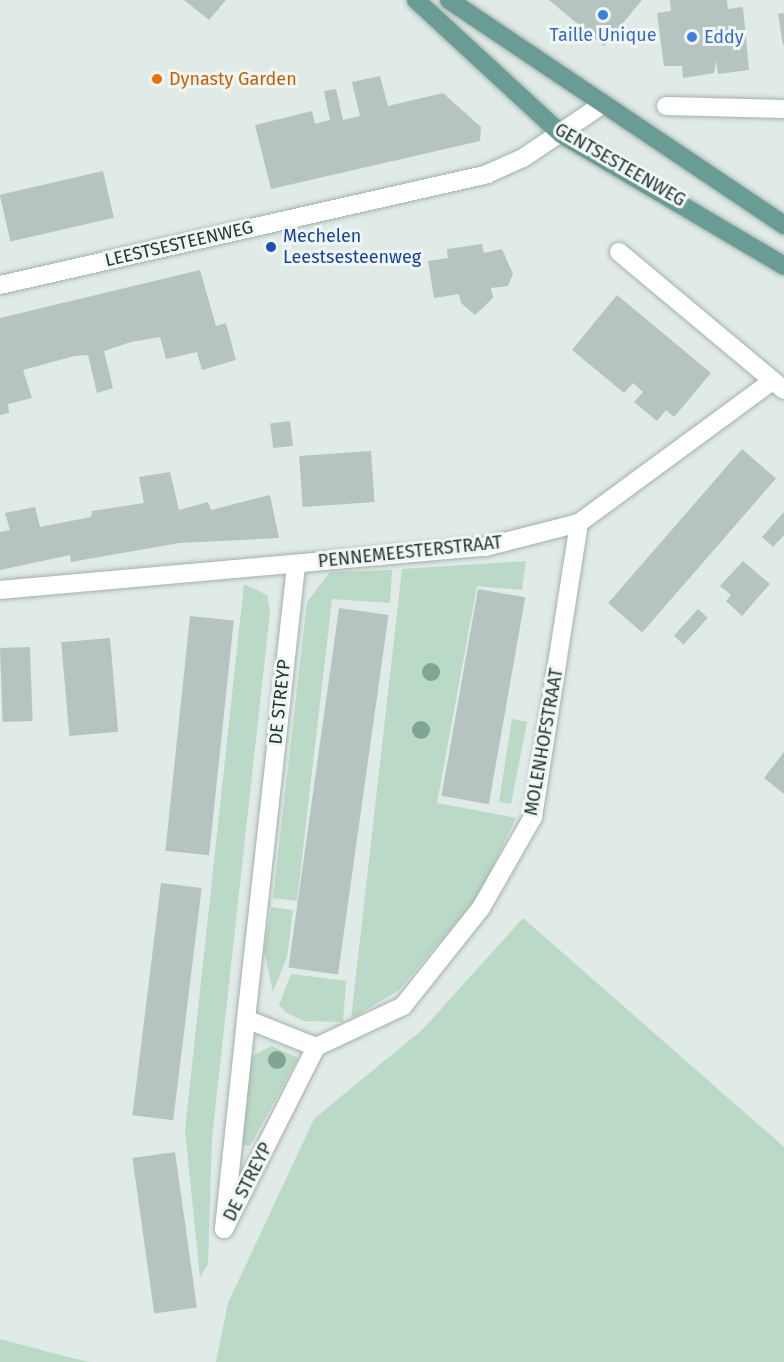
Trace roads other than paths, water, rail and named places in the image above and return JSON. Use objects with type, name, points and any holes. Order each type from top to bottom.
[{"type":"main road","name":"GENTSESTEENWEG","points":[[416,0],[561,134],[784,266]]},
{"type":"main road","name":"GENTSESTEENWEG","points":[[450,0],[600,106],[784,225]]},
{"type":"street","name":"LEESTSESTEENWEG","points":[[0,285],[487,174],[561,134],[600,106]]},
{"type":"street","points":[[666,106],[784,109]]},
{"type":"street","points":[[619,252],[778,386]]},
{"type":"street","name":"PENNEMEESTERSTRAAT","points":[[0,590],[485,548],[579,523],[778,386]]},
{"type":"street","name":"MOLENHOFSTRAAT","points":[[316,1047],[404,1006],[481,908],[533,817],[579,523]]},
{"type":"street","name":"DE STREYP","points":[[296,564],[224,1229],[316,1047]]},
{"type":"street","points":[[246,1019],[316,1047]]},
{"type":"place","name":"Taille Unique","points":[[603,15]]},
{"type":"place","name":"Eddy","points":[[692,37]]},
{"type":"place","name":"Dynasty Garden","points":[[157,79]]},
{"type":"place","name":"Mechelen Leestsesteenweg","points":[[271,247]]}]
